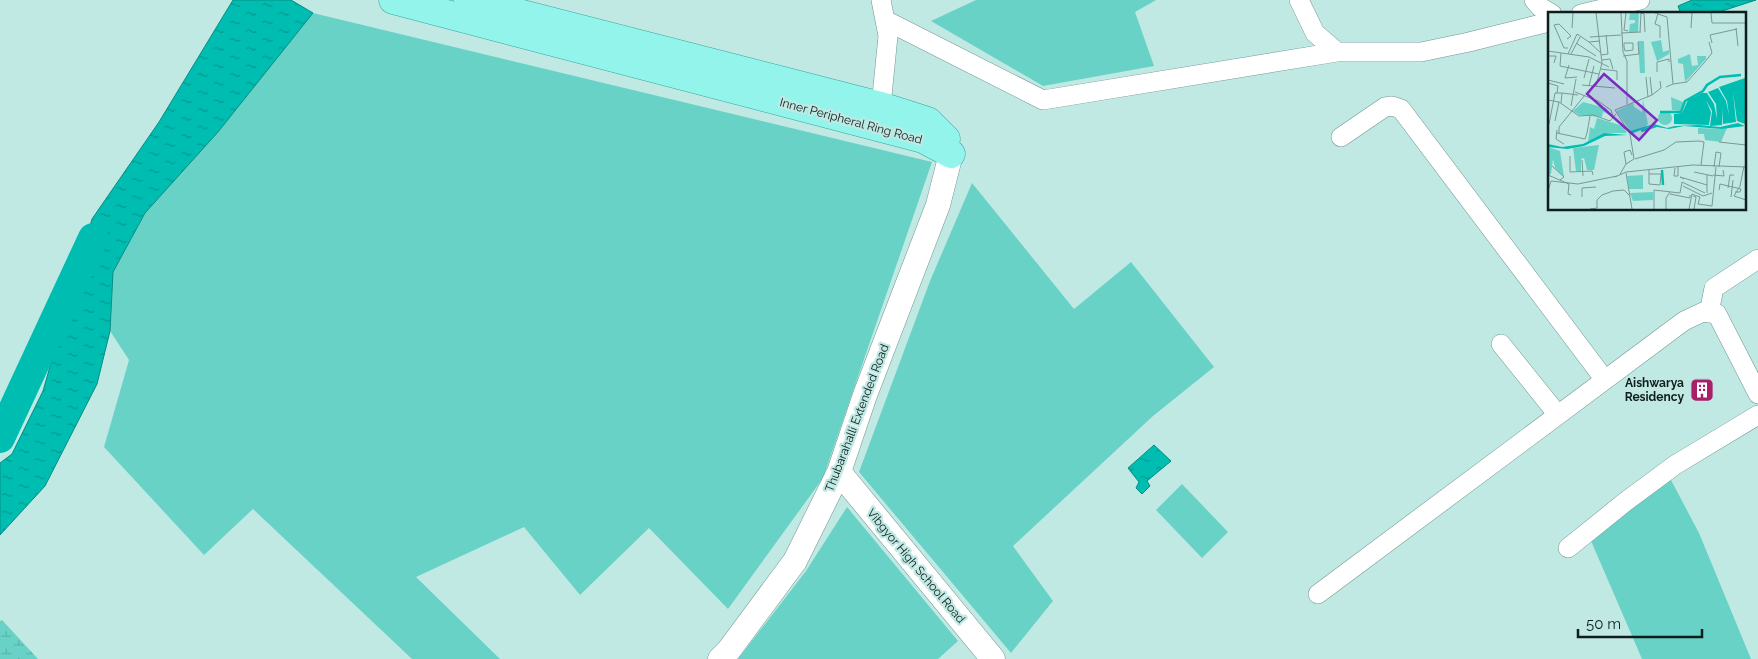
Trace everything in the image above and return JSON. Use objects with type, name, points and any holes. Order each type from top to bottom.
[{"type":"main road","name":"Inner Peripheral Ring Road","points":[[393,0],[925,130]]},
{"type":"main road","name":"Inner Peripheral Ring Road","points":[[468,0],[881,106],[925,130],[951,154]]},
{"type":"street","points":[[881,0],[886,28],[881,106]]},
{"type":"street","points":[[1299,0],[1315,33],[1337,52]]},
{"type":"street","points":[[1534,0],[1540,7],[1549,12]]},
{"type":"street","points":[[1586,12],[1609,3],[1640,0]]},
{"type":"street","points":[[886,28],[1043,100],[1337,52],[1421,52],[1548,22]]},
{"type":"street","points":[[1341,137],[1385,107],[1392,106],[1401,109],[1605,380]]},
{"type":"street","name":"Thubarahalli Extended Road","points":[[720,659],[729,650],[795,561],[839,472],[865,394],[938,205],[951,154]]},
{"type":"street","points":[[1709,313],[1714,288],[1758,259]]},
{"type":"street","points":[[1318,594],[1684,321],[1703,312],[1717,314],[1758,394]]},
{"type":"street","points":[[1501,344],[1558,415]]},
{"type":"street","points":[[1568,548],[1675,465],[1758,415]]},
{"type":"street","name":"Vibgyor High School Road","points":[[839,472],[993,659]]},
{"type":"green space","points":[[976,0],[1156,0],[1135,12],[1154,66],[1043,86],[931,21]]},
{"type":"green space","points":[[313,13],[932,162],[823,478],[728,609],[649,528],[580,595],[524,527],[416,577],[500,659],[412,659],[253,509],[204,555],[104,447],[129,360],[110,331],[113,272],[145,213],[218,132]]},
{"type":"green space","points":[[972,183],[1074,309],[1131,262],[1214,367],[1153,416],[1013,546],[1053,601],[1011,653],[859,472],[930,281]]},
{"type":"green space","points":[[1662,463],[1699,533],[1751,659],[1642,659],[1585,527]]},
{"type":"green space","points":[[1182,484],[1228,532],[1202,558],[1156,510]]},
{"type":"green space","points":[[847,507],[958,641],[938,659],[738,659],[806,571]]},
{"type":"green space","points":[[2,620],[38,659],[0,659],[0,621]]},
{"type":"water","points":[[233,0],[291,0],[313,13],[218,132],[145,213],[113,272],[110,331],[97,384],[45,486],[0,535],[0,463],[12,454],[43,391],[92,219],[159,122]]},
{"type":"water","points":[[1692,0],[1756,0],[1719,12],[1680,12],[1678,6]]},
{"type":"water","points":[[1154,445],[1171,461],[1147,481],[1150,486],[1142,494],[1136,488],[1139,482],[1128,468]]},
{"type":"waterway","points":[[0,438],[93,238]]},
{"type":"place","name":"Aishwarya Residency","points":[[1702,390]]}]
